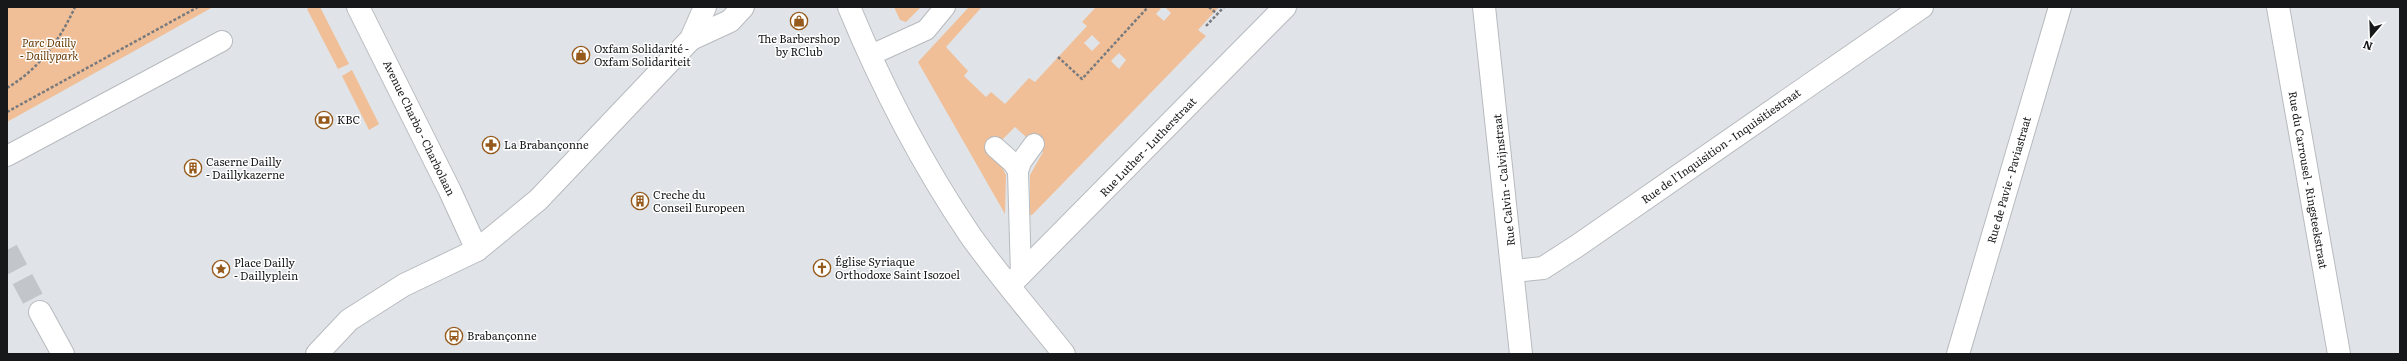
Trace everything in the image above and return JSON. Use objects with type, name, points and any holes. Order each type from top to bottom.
[{"type":"street","name":"Avenue Charbo - Charbolaan","points":[[358,7],[447,183],[477,250]]},
{"type":"street","points":[[326,350],[349,320],[404,285],[477,250],[538,200],[690,39],[705,7]]},
{"type":"street","points":[[690,39],[730,21],[743,7]]},
{"type":"street","points":[[850,7],[891,100],[930,173],[971,236],[1015,280],[1064,354]]},
{"type":"street","name":"Rue Luther - Lutherstraat","points":[[1015,280],[1285,7]]},
{"type":"street","name":"Rue Calvin - Calvijnstraat","points":[[1484,7],[1522,354]]},
{"type":"street","name":"Rue de l'Inquisition - Inquisitiestraat","points":[[1514,271],[1543,268],[1922,7]]},
{"type":"street","name":"Rue de Pavie - Paviastraat","points":[[1958,354],[2060,7]]},
{"type":"street","name":"Rue du Carrousel - Ringsteekstraat","points":[[2278,7],[2339,354]]},
{"type":"street","points":[[40,312],[63,354]]},
{"type":"lane","points":[[871,55],[926,30],[946,7]]},
{"type":"lane","points":[[7,156],[222,41]]},
{"type":"lane","points":[[1015,280],[1020,145],[1029,140]]},
{"type":"lane","points":[[1000,143],[1018,169]]},
{"type":"path","points":[[7,88],[43,59],[64,32],[75,7]]},
{"type":"path","points":[[7,112],[198,7]]},
{"type":"path","points":[[1058,57],[1082,79],[1148,7]]},
{"type":"path","points":[[1209,7],[1217,14]]},
{"type":"path","points":[[1206,26],[1224,7]]},
{"type":"green space","name":"Parc Dailly - Daillypark","points":[[7,7],[213,7],[7,122]]},
{"type":"green space","points":[[310,7],[320,7],[349,64],[338,69],[307,9]]},
{"type":"green space","points":[[894,7],[921,7],[906,22],[900,20]]},
{"type":"green space","points":[[969,7],[981,8],[946,47],[968,71],[964,76],[986,97],[991,92],[1005,104],[1029,78],[1035,82],[1087,26],[1082,22],[1096,7],[1162,7],[1156,14],[1164,21],[1171,13],[1165,7],[1219,7],[1198,30],[1206,36],[1032,215],[1030,215],[1030,175],[1043,152],[1015,127],[989,153],[1001,165],[1006,175],[1005,214],[918,62]],"holes":[[[1092,35],[1100,43],[1092,51],[1084,43]],[[1119,53],[1126,60],[1119,69],[1111,61]]]},
{"type":"green space","points":[[352,70],[379,124],[369,130],[342,76]]},
{"type":"tunnel","points":[[7,250],[40,312]]},
{"type":"place","name":"The Barbershop by RClub","points":[[799,21]]},
{"type":"place","name":"Oxfam Solidarité - Oxfam Solidariteit","points":[[581,55]]},
{"type":"place","name":"KBC","points":[[324,120]]},
{"type":"place","name":"La Brabançonne","points":[[491,145]]},
{"type":"place","name":"Caserne Dailly - Daillykazerne","points":[[193,168]]},
{"type":"place","name":"Creche du Conseil Europeen","points":[[640,201]]},
{"type":"place","name":"Église Syriaque Orthodoxe Saint Isozoel","points":[[822,268]]},
{"type":"place","name":"Place Dailly - Daillyplein","points":[[221,269]]},
{"type":"place","name":"Brabançonne","points":[[454,336]]}]
